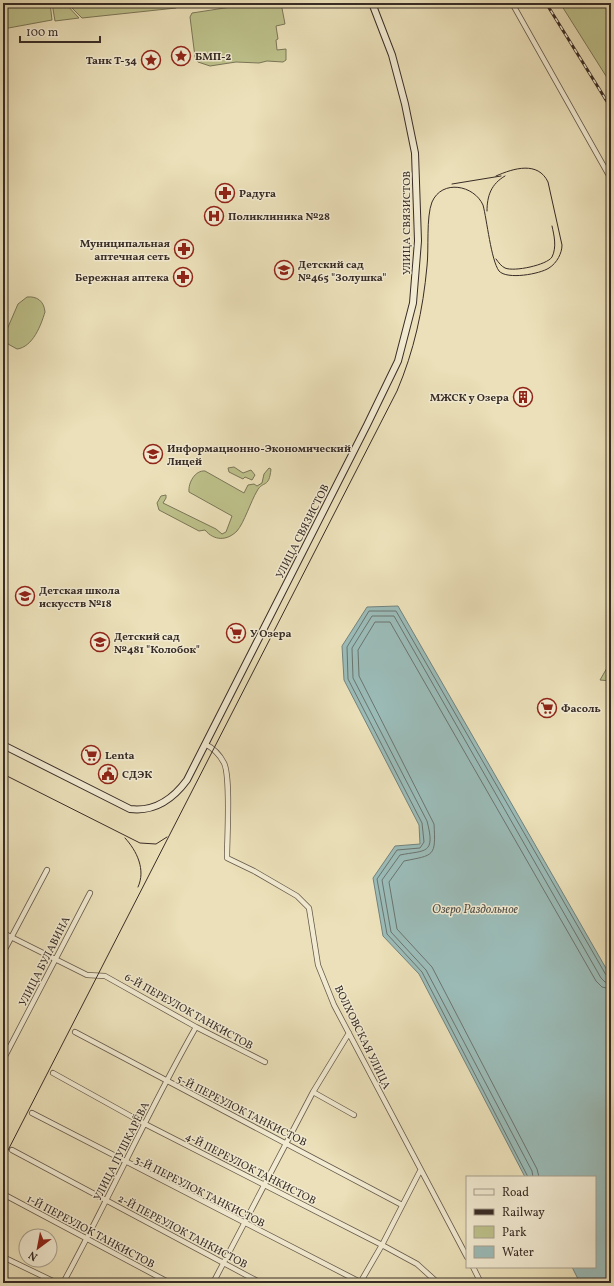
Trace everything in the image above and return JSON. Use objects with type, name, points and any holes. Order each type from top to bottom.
[{"type":"main road","name":"УЛИЦА СВЯЗИСТОВ","points":[[3,745],[130,809],[148,809],[163,803],[178,793],[187,780],[398,361],[413,303],[418,237],[415,153],[405,104],[392,55],[372,3]]},
{"type":"street","points":[[512,3],[611,179]]},
{"type":"street","name":"ВОЛХОВСКАЯ УЛИЦА","points":[[205,744],[214,749],[224,764],[228,782],[227,858],[254,871],[297,896],[309,908],[318,965],[334,1005],[420,1171],[466,1255]]},
{"type":"street","points":[[3,953],[46,870]]},
{"type":"street","name":"УЛИЦА БУЛАВИНА","points":[[3,1060],[54,959],[90,893]]},
{"type":"street","points":[[3,933],[54,959]]},
{"type":"street","name":"6-Й ПЕРЕУЛОК ТАНКИСТОВ","points":[[54,959],[87,975],[105,976],[196,1027],[265,1062]]},
{"type":"street","name":"УЛИЦА ПУШКАРЁВА","points":[[63,1283],[87,1240],[165,1081],[196,1027]]},
{"type":"street","name":"5-Й ПЕРЕУЛОК ТАНКИСТОВ","points":[[75,1032],[165,1081],[287,1142],[402,1205]]},
{"type":"street","points":[[214,1283],[313,1092],[349,1033]]},
{"type":"street","name":"4-Й ПЕРЕУЛОК ТАНКИСТОВ","points":[[53,1074],[145,1124],[382,1245],[417,1264],[438,1283]]},
{"type":"street","points":[[313,1092],[354,1115]]},
{"type":"street","name":"3-Й ПЕРЕУЛОК ТАНКИСТОВ","points":[[32,1113],[244,1224],[361,1283]]},
{"type":"street","name":"2-Й ПЕРЕУЛОК ТАНКИСТОВ","points":[[12,1150],[261,1283]]},
{"type":"street","points":[[361,1283],[420,1171]]},
{"type":"street","name":"1-Й ПЕРЕУЛОК ТАНКИСТОВ","points":[[3,1194],[170,1283]]},
{"type":"street","points":[[3,1257],[57,1283]]},
{"type":"street","points":[[474,1268],[481,1283]]},
{"type":"green space","points":[[3,3],[50,3],[52,20],[3,29]]},
{"type":"green space","points":[[52,3],[65,3],[79,18],[55,21]]},
{"type":"green space","points":[[67,3],[182,3],[176,8],[82,18]]},
{"type":"green space","points":[[257,3],[281,3],[285,24],[276,26],[278,39],[276,40],[277,50],[286,49],[286,60],[283,62],[267,61],[259,63],[236,62],[210,66],[198,62],[195,57],[190,17],[192,13]]},
{"type":"green space","points":[[560,3],[611,3],[611,84]]},
{"type":"green space","points":[[27,297],[37,298],[42,302],[45,312],[36,335],[28,344],[17,349],[8,344],[5,334],[18,304]]},
{"type":"green space","points":[[234,467],[243,473],[251,470],[255,475],[252,480],[245,477],[243,479],[229,472],[228,468]]},
{"type":"green space","points":[[269,468],[271,469],[269,479],[257,491],[240,527],[229,537],[216,538],[205,530],[199,531],[159,510],[157,503],[161,496],[166,495],[163,503],[216,529],[222,534],[226,532],[232,516],[189,492],[191,481],[195,475],[201,471],[205,471],[244,493],[248,485],[254,484],[257,486],[262,483],[264,474]]},
{"type":"green space","points":[[611,661],[611,681],[600,680]]},
{"type":"water","name":"Озеро Раздольное","points":[[398,606],[611,977],[611,1283],[580,1283],[572,1268],[596,1268],[596,1176],[524,1176],[419,974],[383,936],[373,878],[395,846],[420,844],[419,825],[344,680],[342,646],[367,607]]},
{"type":"tram line","points":[[3,1160],[397,391],[413,345],[423,298],[428,259],[428,224],[432,202],[443,190],[458,187],[466,189],[479,198],[483,205],[496,266],[503,274],[516,276],[539,272],[549,268],[558,258],[562,245],[548,182],[544,175],[538,171],[525,168],[496,176]]},
{"type":"tram line","points":[[452,184],[501,176]]},
{"type":"tram line","points":[[487,211],[489,195],[493,187],[505,176]]},
{"type":"tram line","points":[[496,259],[502,266],[509,269],[530,267],[544,263],[549,260],[554,253],[555,241],[552,226]]},
{"type":"tram line","points":[[3,774],[140,843],[156,844],[167,837]]},
{"type":"tram line","points":[[125,838],[133,849],[141,867],[138,887]]},
{"type":"railway","points":[[546,3],[611,108]]},
{"type":"place","name":"БМП-2","points":[[181,56]]},
{"type":"place","name":"Танк Т-34","points":[[151,60]]},
{"type":"place","name":"Радуга","points":[[225,193]]},
{"type":"place","name":"Поликлиника №28","points":[[214,216]]},
{"type":"place","name":"Муниципальная аптечная сеть","points":[[184,249]]},
{"type":"place","name":"Детский сад №465 \"Золушка\"","points":[[284,270]]},
{"type":"place","name":"Бережная аптека","points":[[183,277]]},
{"type":"place","name":"МЖСК у Озера","points":[[523,397]]},
{"type":"place","name":"Информационно-Экономический Лицей","points":[[153,454]]},
{"type":"place","name":"Детская школа искусств №18","points":[[25,596]]},
{"type":"place","name":"У Озера","points":[[236,633]]},
{"type":"place","name":"Детский сад №481 \"Колобок\"","points":[[100,642]]},
{"type":"place","name":"Фасоль","points":[[547,708]]},
{"type":"place","name":"Lenta","points":[[91,755]]},
{"type":"place","name":"СДЭК","points":[[108,774]]}]
